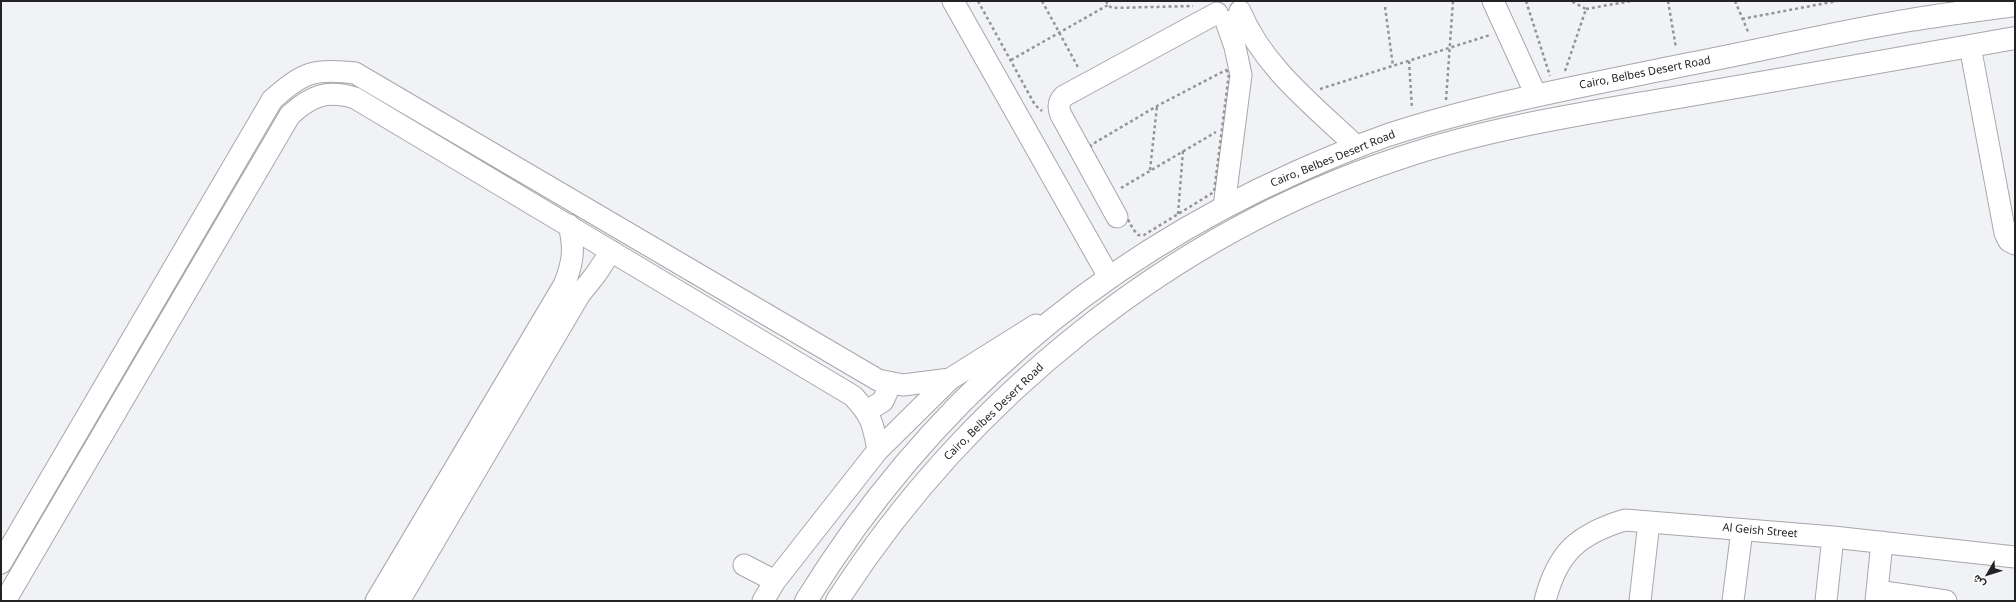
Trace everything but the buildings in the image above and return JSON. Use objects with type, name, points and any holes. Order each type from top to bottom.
[{"type":"highway","name":"Cairo, Belbes Desert Road","points":[[806,601],[831,560],[873,502],[918,447],[966,395],[1019,347],[1074,302],[1109,277],[1186,228],[1256,191],[1357,147],[1413,128],[1444,118],[1550,92],[1908,20],[2015,5]]},
{"type":"highway","points":[[1967,12],[1961,26],[1965,40],[1970,46]]},
{"type":"highway","points":[[1908,20],[1915,25],[1920,32],[1920,49],[1914,56]]},
{"type":"highway","name":"Cairo, Belbes Desert Road","points":[[837,601],[856,572],[897,516],[942,463],[990,413],[1040,366],[1094,322],[1151,282],[1209,245],[1271,212],[1334,183],[1398,158],[1459,140],[1545,121],[2015,38]]},
{"type":"street","points":[[952,1],[1109,277]]},
{"type":"street","points":[[1493,1],[1506,30],[1550,92]]},
{"type":"street","points":[[1229,6],[1269,62],[1357,147]]},
{"type":"street","points":[[1224,207],[1228,124],[1241,75],[1229,6]]},
{"type":"street","points":[[1117,217],[1110,195],[1062,115],[1059,107],[1061,98],[1229,6]]},
{"type":"street","points":[[1970,46],[2007,204],[2006,238],[2015,244]]},
{"type":"street","points":[[1241,75],[1269,62]]},
{"type":"street","points":[[1,563],[272,100],[286,87],[308,74],[329,70],[355,73],[878,380],[904,385],[950,379]]},
{"type":"street","points":[[5,601],[290,115],[302,104],[319,95],[339,93],[355,98],[570,225],[853,396],[867,411],[872,422],[878,450]]},
{"type":"street","points":[[418,136],[427,125],[427,115]]},
{"type":"street","points":[[445,152],[444,140],[448,134],[455,131]]},
{"type":"street","points":[[376,601],[564,285],[571,267],[574,251],[570,225]]},
{"type":"street","points":[[399,601],[580,294],[596,274],[611,251]]},
{"type":"street","points":[[572,261],[583,258],[588,260],[593,264],[596,274]]},
{"type":"street","points":[[763,601],[775,581],[878,450],[950,379],[1074,302]]},
{"type":"street","points":[[867,411],[883,401],[891,383]]},
{"type":"street","name":"Al Geish Street","points":[[1545,601],[1550,580],[1562,558],[1579,540],[1601,527],[1625,520],[1833,537],[2015,557]]},
{"type":"street","points":[[1640,601],[1649,522]]},
{"type":"street","points":[[1734,601],[1742,530]]},
{"type":"street","points":[[1826,601],[1833,537]]},
{"type":"street","points":[[1882,542],[1877,596],[1946,601]]},
{"type":"street","points":[[744,565],[775,581]]},
{"type":"path","points":[[978,1],[1040,110],[1050,115],[1062,115]]},
{"type":"path","points":[[1042,1],[1086,83]]},
{"type":"path","points":[[1106,1],[1112,8],[1229,6]]},
{"type":"path","points":[[1444,118],[1453,1]]},
{"type":"path","points":[[1526,1],[1550,92]]},
{"type":"path","points":[[1571,1],[1586,9],[1631,1]]},
{"type":"path","points":[[1668,1],[1679,67]]},
{"type":"path","points":[[1735,1],[1756,51]]},
{"type":"path","points":[[1742,19],[1837,1]]},
{"type":"path","points":[[1011,60],[1108,5]]},
{"type":"path","points":[[1385,7],[1393,66]]},
{"type":"path","points":[[1550,92],[1586,9]]},
{"type":"path","points":[[1302,95],[1506,30]]},
{"type":"path","points":[[1409,61],[1413,128]]},
{"type":"path","points":[[1226,70],[1229,73],[1228,124],[1214,192],[1144,235],[1138,234],[1110,195],[1091,149],[1091,145],[1157,106],[1226,70]]},
{"type":"path","points":[[1150,171],[1157,106]]},
{"type":"path","points":[[1110,195],[1228,124]]},
{"type":"path","points":[[1178,214],[1183,151]]}]
